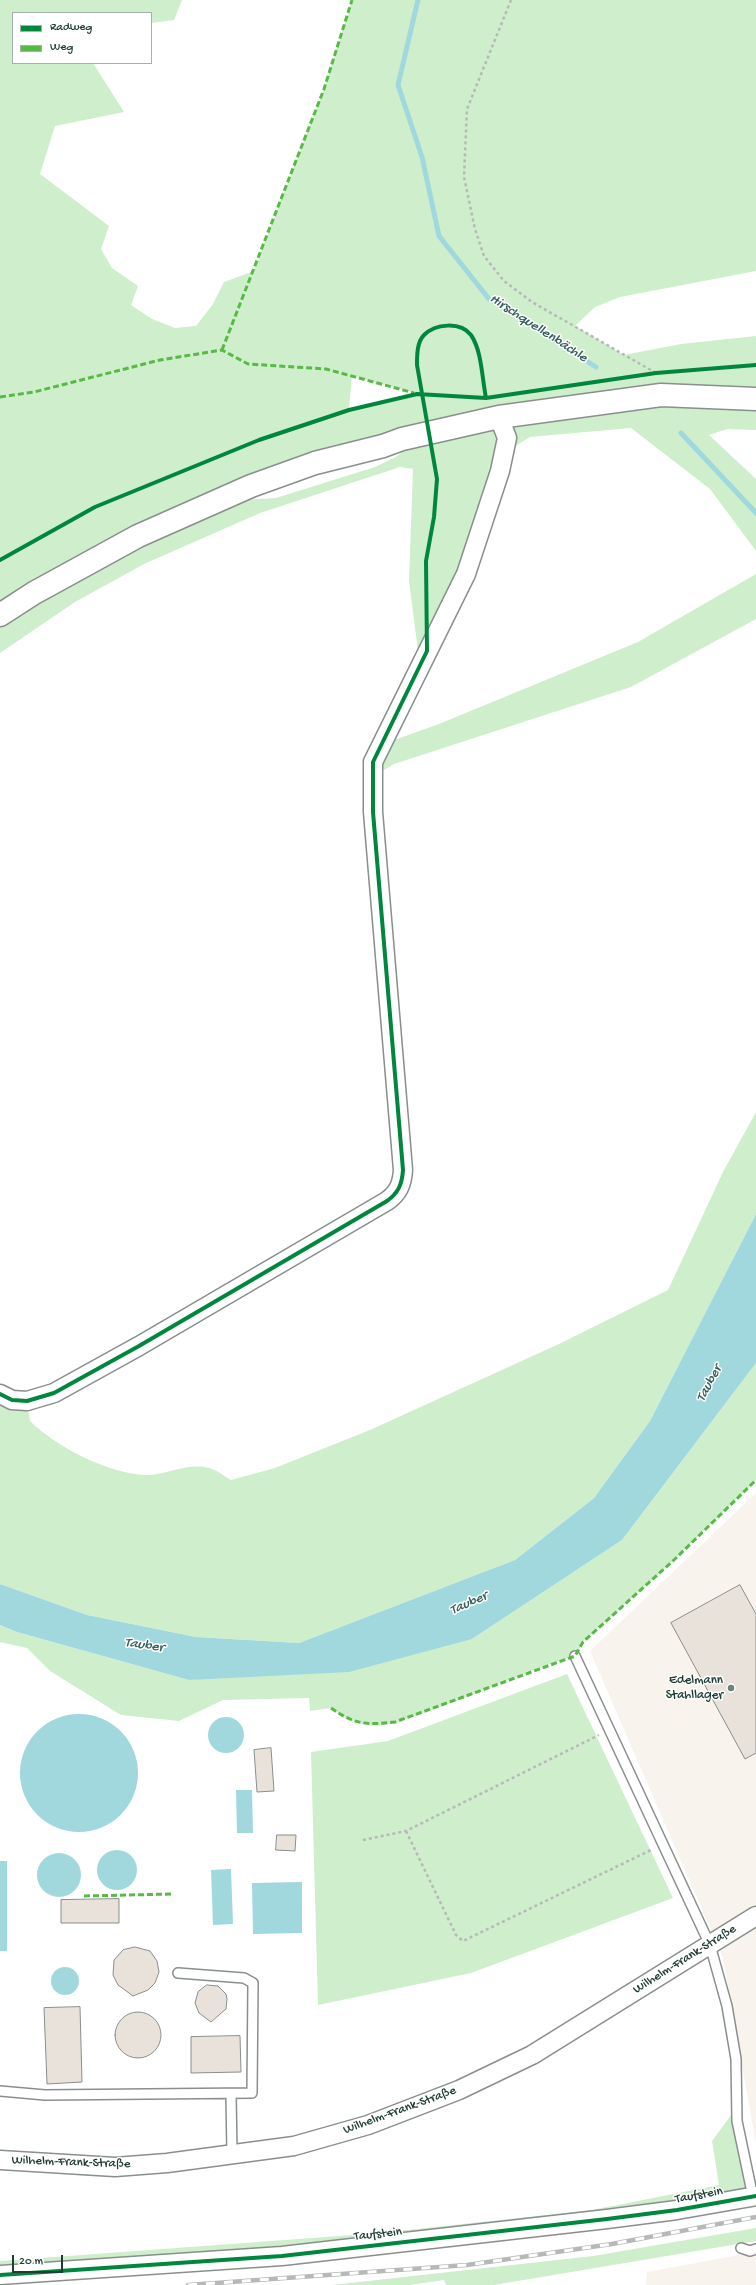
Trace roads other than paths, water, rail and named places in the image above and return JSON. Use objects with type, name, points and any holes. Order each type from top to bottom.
[{"type":"main road","points":[[0,614],[34,593],[138,536],[251,486],[315,463],[383,446],[402,439],[499,418],[661,395],[756,399]]},
{"type":"street","points":[[0,1394],[12,1400],[27,1401],[54,1393],[138,1346],[387,1201],[396,1194],[400,1187],[403,1170],[373,812],[373,762],[466,574],[500,472],[507,438],[499,418]]},
{"type":"street","name":"Wilhelm-Frank-Straße","points":[[0,2160],[115,2167],[167,2163],[294,2146],[361,2127],[459,2090],[532,2055],[756,1916]]},
{"type":"street","name":"Taufstein","points":[[0,2275],[282,2256],[607,2219],[677,2210],[754,2197]]},
{"type":"lane","points":[[575,1656],[608,1730],[710,1945],[730,2021],[736,2059],[737,2122],[754,2197]]},
{"type":"lane","points":[[0,2091],[45,2095],[77,2093],[252,2093],[253,1983],[244,1978],[178,1974]]},
{"type":"lane","points":[[230,2094],[232,2154]]},
{"type":"lane","points":[[741,2248],[750,2251],[756,2249]]},
{"type":"water","name":"Tauber","points":[[756,1214],[756,1363],[622,1540],[472,1639],[349,1672],[189,1680],[17,1632],[0,1625],[0,1584],[87,1615],[196,1637],[299,1643],[515,1560],[594,1498],[650,1421]]},
{"type":"water","points":[[79,1714],[102,1718],[121,1731],[134,1750],[138,1773],[134,1796],[121,1815],[102,1828],[79,1832],[56,1828],[37,1815],[24,1796],[20,1773],[24,1750],[37,1731],[56,1718]]},
{"type":"water","points":[[230,1717],[239,1722],[243,1728],[243,1742],[239,1748],[230,1753],[222,1753],[213,1748],[209,1742],[208,1731],[213,1722],[219,1718]]},
{"type":"water","points":[[236,1790],[252,1790],[253,1833],[237,1833]]},
{"type":"water","points":[[121,1850],[128,1853],[134,1859],[137,1870],[136,1878],[128,1887],[121,1890],[113,1890],[106,1887],[98,1878],[97,1866],[100,1859],[109,1851]]},
{"type":"water","points":[[59,1853],[71,1857],[77,1863],[81,1875],[77,1887],[71,1893],[59,1897],[47,1893],[41,1887],[37,1875],[41,1863],[47,1857]]},
{"type":"water","points":[[0,1861],[7,1861],[7,1951],[0,1951]]},
{"type":"water","points":[[231,1869],[233,1924],[213,1925],[211,1870]]},
{"type":"water","points":[[302,1882],[302,1933],[253,1934],[252,1883]]},
{"type":"water","points":[[65,1967],[75,1971],[79,1981],[75,1991],[65,1995],[55,1991],[51,1981],[55,1971]]},
{"type":"waterway","name":"Hirschquellenbächle","points":[[418,0],[398,85],[422,157],[439,236],[489,299],[596,367]]},
{"type":"waterway","name":"Hirschquellenbächle","points":[[681,433],[756,513]]},
{"type":"railway","points":[[188,2285],[467,2265],[612,2244],[756,2217]]},
{"type":"place","name":"Edelmann Stahllager","points":[[731,1688]]}]
